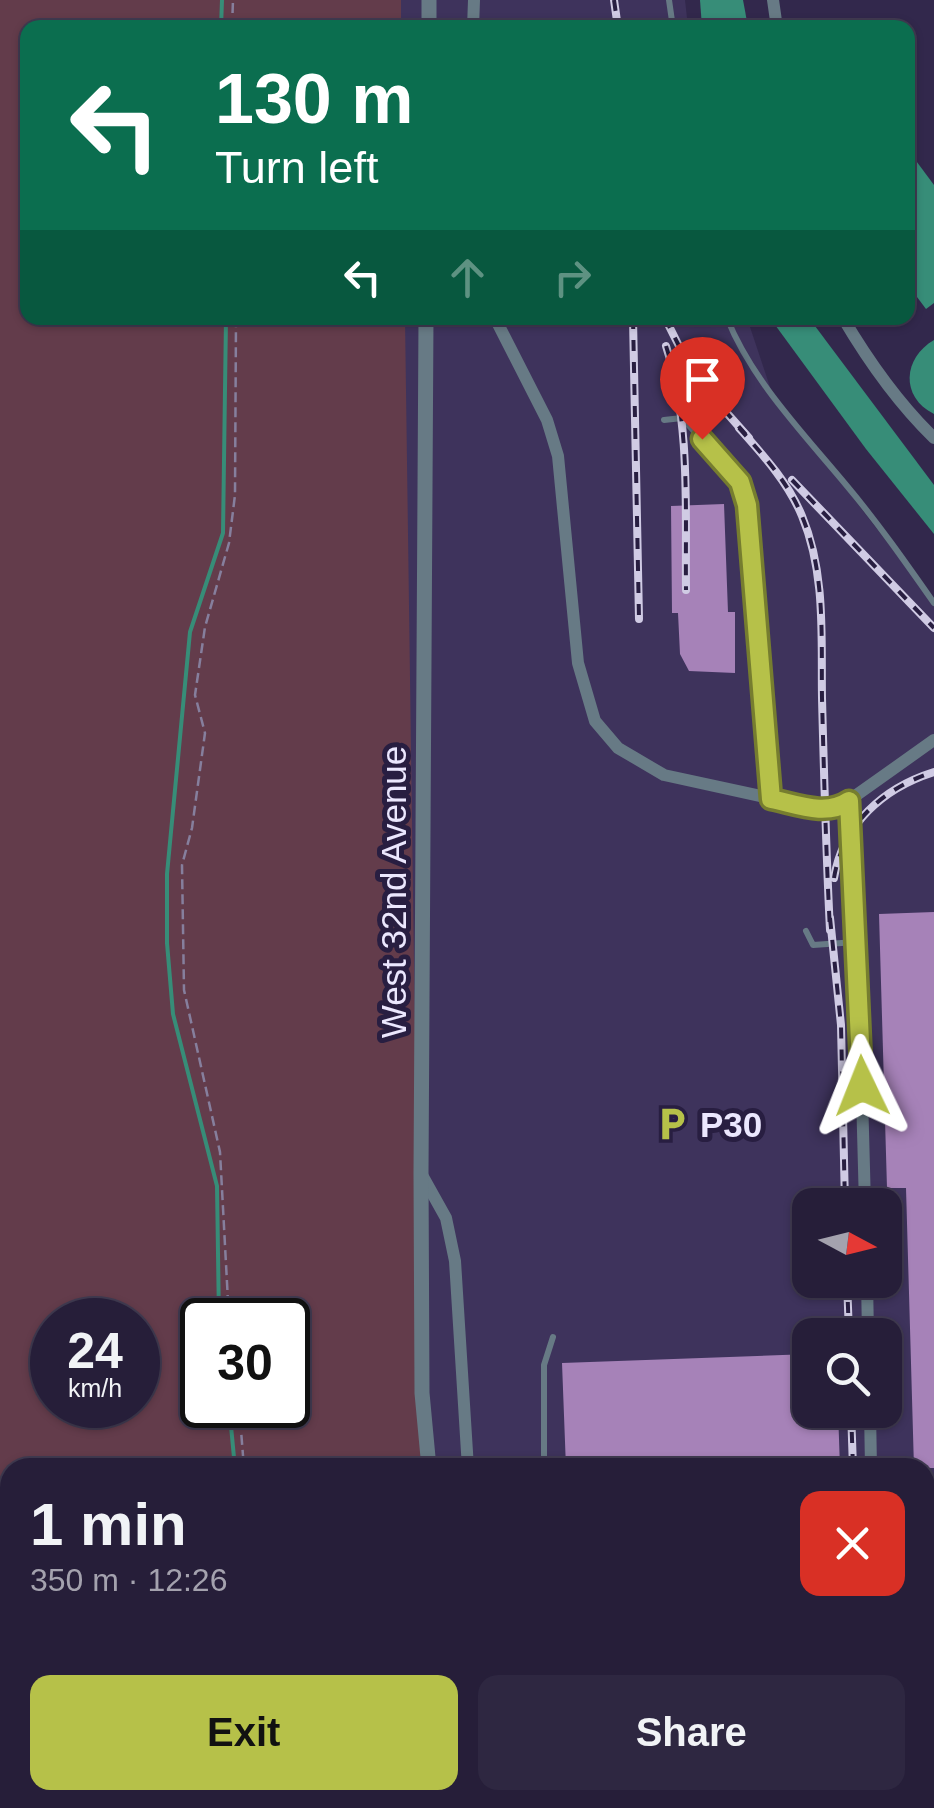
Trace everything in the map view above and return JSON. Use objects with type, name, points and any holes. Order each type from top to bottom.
[{"type":"street","name":"West 32nd Avenue","points":[[426,325],[420,1173],[422,1393],[428,1458]]},
{"type":"street","points":[[498,325],[546,420],[558,456],[578,663],[595,721],[618,748],[664,775],[825,810],[849,801],[934,740]]},
{"type":"street","points":[[847,325],[904,409],[934,438]]},
{"type":"street","points":[[849,801],[864,1188]]},
{"type":"street","points":[[420,1173],[446,1218],[455,1261],[467,1458]]},
{"type":"street","points":[[871,1428],[872,1458]]},
{"type":"lane","points":[[731,325],[750,362],[934,603]]},
{"type":"lane","points":[[664,420],[682,418],[740,482],[747,505],[771,799]]},
{"type":"lane","points":[[806,932],[814,945],[857,942]]},
{"type":"lane","points":[[544,1458],[544,1365],[553,1337]]},
{"type":"path","points":[[228,1298],[220,1152],[184,990],[182,865],[192,828],[205,733],[195,695],[205,627],[229,542],[235,495],[236,325]]},
{"type":"path","points":[[241,1428],[243,1458]]},
{"type":"shaded area","points":[[0,0],[401,0],[401,20],[20,20],[20,325],[405,325],[421,1458],[0,1458]]},
{"type":"shaded area","points":[[399,0],[685,0],[687,20],[398,20]]},
{"type":"shaded area","points":[[700,0],[743,0],[747,20],[701,20]]},
{"type":"shaded area","points":[[915,159],[934,185],[934,303],[926,309],[915,294]]},
{"type":"shaded area","points":[[393,325],[749,325],[772,393],[934,603],[934,1458],[405,1458]]},
{"type":"shaded area","points":[[775,325],[814,325],[934,485],[934,534]]},
{"type":"shaded area","points":[[934,340],[934,414],[915,398],[910,377],[916,357]]},
{"type":"building","points":[[724,504],[728,612],[735,612],[735,673],[689,671],[680,654],[678,613],[672,613],[671,506]]},
{"type":"building","points":[[934,912],[934,1458],[914,1458],[906,1188],[887,1188],[879,914]]},
{"type":"building","points":[[792,1355],[792,1428],[839,1428],[840,1458],[566,1458],[562,1363]]},
{"type":"waterway","points":[[221,20],[222,0]]},
{"type":"waterway","points":[[219,1298],[217,1186],[173,1014],[167,874],[190,632],[223,533],[226,325]]},
{"type":"waterway","points":[[231,1428],[234,1458]]},
{"type":"railway","points":[[614,0],[617,20]]},
{"type":"railway","points":[[633,325],[639,619]]},
{"type":"railway","points":[[668,325],[694,376],[749,438]]},
{"type":"railway","points":[[666,346],[683,436],[686,590]]},
{"type":"railway","points":[[739,428],[790,492],[815,560],[822,629],[830,930]]},
{"type":"railway","points":[[792,480],[934,628]]},
{"type":"railway","points":[[834,878],[846,841],[868,811],[898,788],[934,772]]},
{"type":"railway","points":[[830,918],[841,1025],[845,1188]]},
{"type":"railway","points":[[848,1298],[848,1318]]},
{"type":"railway","points":[[852,1428],[853,1458]]},
{"type":"place","name":"P30","points":[[672,1124]]},
{"type":"route","points":[[702,439],[740,482],[747,505],[771,799],[825,810],[849,801],[862,1086]]}]
